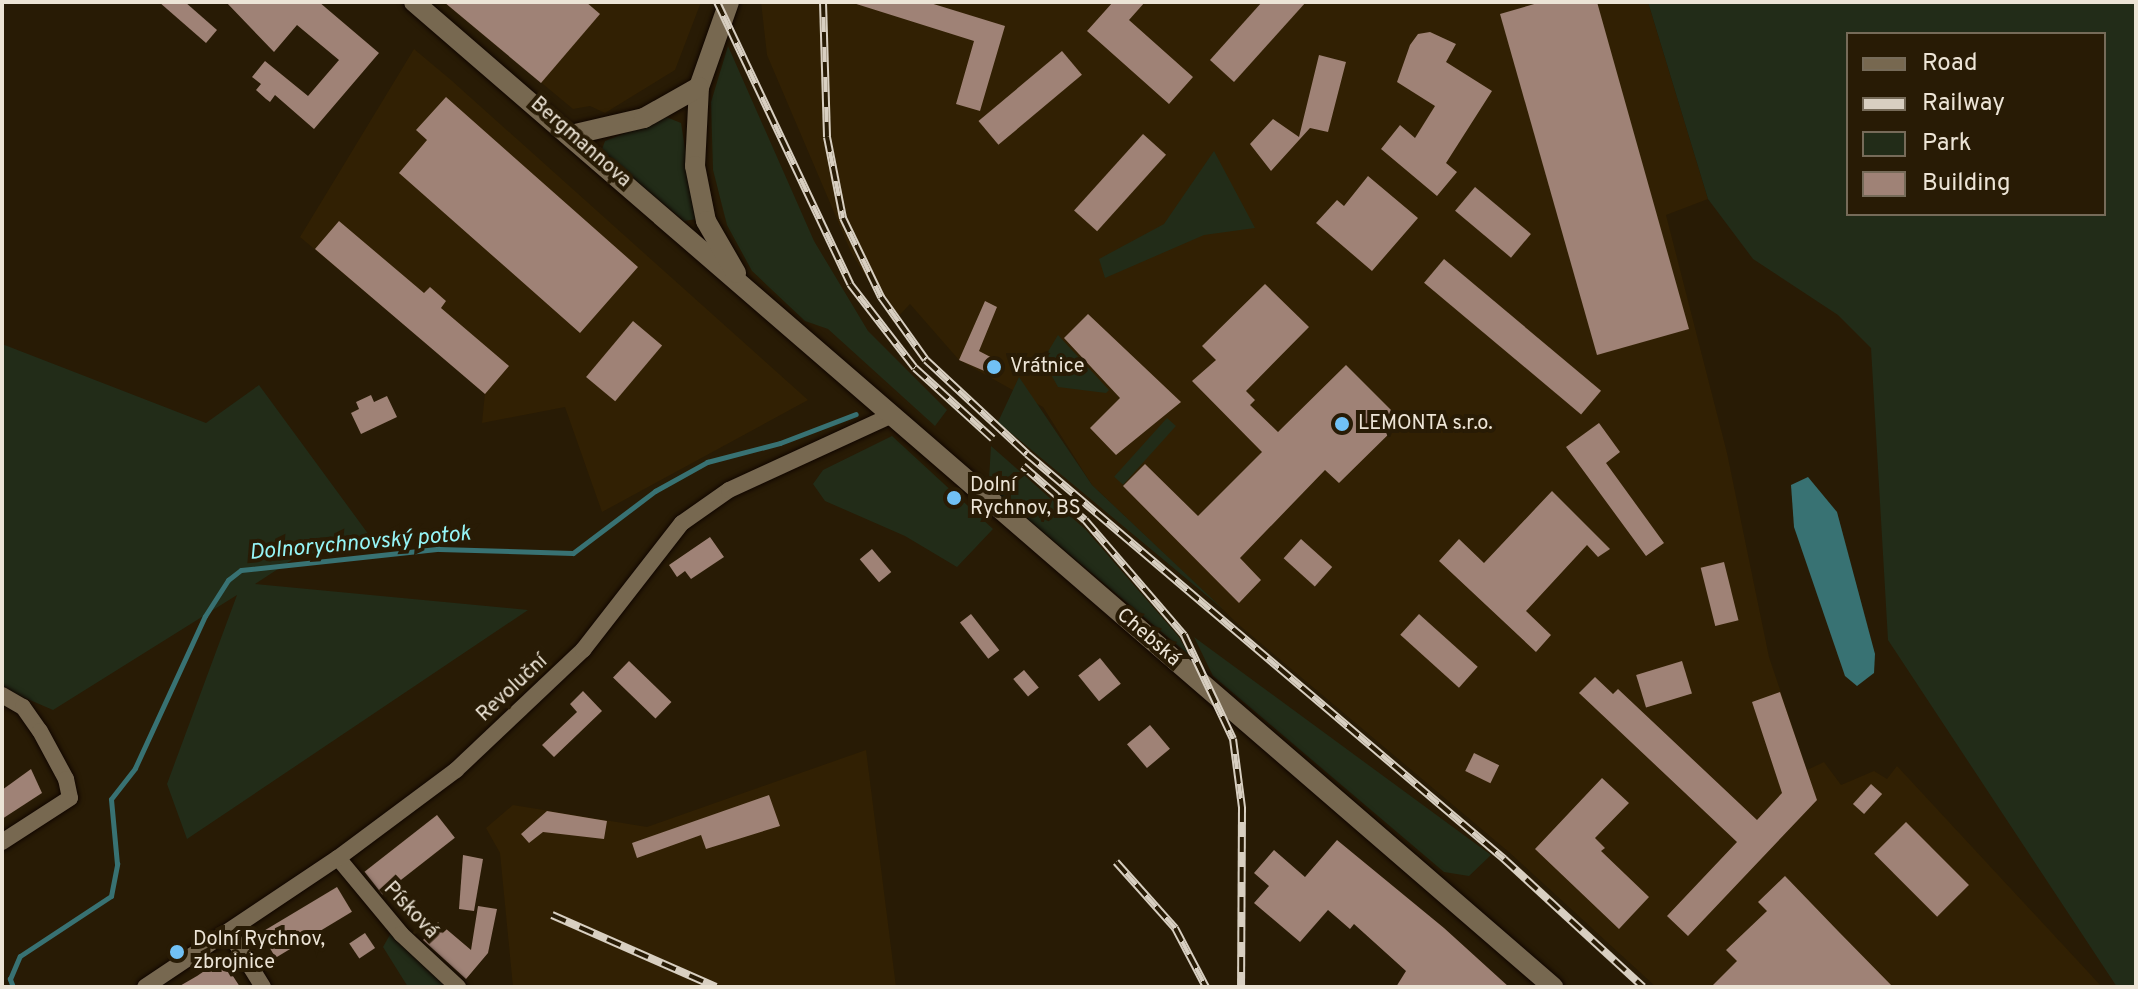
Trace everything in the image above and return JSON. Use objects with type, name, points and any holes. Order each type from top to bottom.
[{"type":"street","name":"Bergmannova","points":[[414,2],[744,287]]},
{"type":"street","points":[[729,2],[699,87],[695,166],[706,221],[744,287]]},
{"type":"street","points":[[571,135],[644,118],[699,87]]},
{"type":"street","name":"Chebská","points":[[744,287],[1553,987]]},
{"type":"street","name":"Revoluční","points":[[145,987],[338,858],[456,770],[583,650],[682,523],[729,490],[892,415]]},
{"type":"street","points":[[2,695],[23,707],[40,731],[66,779],[70,798],[2,842]]},
{"type":"street","name":"Písková","points":[[338,858],[401,934],[458,987]]},
{"type":"street","points":[[229,932],[263,987]]},
{"type":"shaded area","points":[[444,2],[701,2],[675,70],[605,113],[590,106],[573,109]]},
{"type":"shaded area","points":[[761,2],[1648,2],[1708,199],[1666,215],[1727,453],[1769,657],[1807,770],[1824,762],[1841,785],[1874,771],[1887,779],[1897,766],[2102,987],[1656,987],[1510,853],[1238,624],[1092,485],[1043,407],[959,360],[910,304],[893,322],[851,252],[767,55]]},
{"type":"shaded area","points":[[414,49],[808,400],[602,512],[565,407],[482,423],[485,393],[300,237]]},
{"type":"shaded area","points":[[866,750],[896,987],[513,987],[500,853],[486,828],[513,805],[647,827]]},
{"type":"green space","points":[[1648,2],[2136,2],[2136,987],[2117,987],[1888,640],[1871,348],[1838,315],[1753,259],[1708,199]]},
{"type":"green space","points":[[728,46],[814,241],[868,331],[947,410],[935,426],[828,329],[805,321],[752,271],[727,225],[713,170],[711,102]]},
{"type":"green space","points":[[666,117],[681,123],[696,219],[684,221],[601,152],[605,141]]},
{"type":"green space","points":[[1214,151],[1255,228],[1204,235],[1105,278],[1099,259],[1164,224]]},
{"type":"green space","points":[[1058,335],[1109,390],[1106,393],[1058,387],[1043,360]]},
{"type":"green space","points":[[2,344],[206,423],[259,385],[380,550],[301,554],[255,584],[528,610],[187,839],[167,784],[237,595],[53,710],[2,688]]},
{"type":"green space","points":[[1019,377],[1092,485],[1224,610],[998,422]]},
{"type":"green space","points":[[1167,418],[1176,426],[1123,485],[1114,477]]},
{"type":"green space","points":[[892,436],[993,529],[957,567],[905,536],[825,501],[813,484],[823,470]]},
{"type":"green space","points":[[991,446],[1086,530],[1179,637],[1189,655],[998,494],[989,479]]},
{"type":"green space","points":[[1194,637],[1491,855],[1469,876],[1444,872],[1213,676]]},
{"type":"green space","points":[[392,931],[446,987],[408,987],[383,947]]},
{"type":"water","points":[[1808,477],[1837,512],[1875,654],[1874,673],[1857,686],[1845,676],[1794,527],[1791,485]]},
{"type":"building","points":[[159,2],[185,2],[217,30],[206,43]]},
{"type":"building","points":[[226,2],[319,2],[379,53],[314,129],[275,95],[270,102],[266,99],[256,90],[261,84],[252,77],[265,61],[308,96],[339,60],[297,25],[274,52]]},
{"type":"building","points":[[444,2],[586,2],[600,14],[541,83]]},
{"type":"building","points":[[850,2],[927,2],[1005,26],[980,111],[956,104],[974,41]]},
{"type":"building","points":[[1113,2],[1145,2],[1129,20],[1193,77],[1169,104],[1087,31]]},
{"type":"building","points":[[1262,2],[1306,2],[1234,82],[1210,60]]},
{"type":"building","points":[[1541,2],[1597,2],[1689,329],[1597,355],[1500,14]]},
{"type":"building","points":[[1430,32],[1456,44],[1446,62],[1492,91],[1446,163],[1457,172],[1437,196],[1381,149],[1400,125],[1415,138],[1435,106],[1397,82],[1410,45],[1418,34]]},
{"type":"building","points":[[1062,51],[1082,75],[998,145],[979,121]]},
{"type":"building","points":[[1319,55],[1346,62],[1328,132],[1310,128],[1271,171],[1250,144],[1273,119],[1299,137]]},
{"type":"building","points":[[446,97],[638,267],[580,333],[399,173],[427,140],[416,130]]},
{"type":"building","points":[[1143,134],[1166,155],[1097,231],[1074,211]]},
{"type":"building","points":[[1368,176],[1418,218],[1372,271],[1316,223],[1337,200],[1344,206]]},
{"type":"building","points":[[1475,187],[1531,234],[1511,258],[1455,211]]},
{"type":"building","points":[[339,221],[424,293],[430,287],[446,301],[441,308],[509,366],[485,394],[315,249]]},
{"type":"building","points":[[1444,259],[1601,391],[1581,415],[1424,283]]},
{"type":"building","points":[[1265,284],[1309,327],[1246,391],[1255,400],[1250,405],[1278,432],[1346,365],[1402,421],[1339,483],[1325,470],[1240,558],[1261,580],[1239,603],[1123,486],[1145,464],[1198,516],[1262,452],[1192,381],[1216,360],[1202,346]]},
{"type":"building","points":[[985,301],[997,307],[979,351],[1002,363],[996,376],[959,360]]},
{"type":"building","points":[[1088,314],[1181,402],[1116,455],[1090,428],[1120,398],[1064,338]]},
{"type":"building","points":[[633,321],[662,345],[615,401],[586,377]]},
{"type":"building","points":[[371,395],[374,402],[387,396],[397,417],[361,434],[351,413],[359,409],[356,402]]},
{"type":"building","points":[[1599,423],[1620,452],[1606,463],[1664,543],[1646,556],[1566,447]]},
{"type":"building","points":[[1552,491],[1610,549],[1598,557],[1587,545],[1526,611],[1551,635],[1536,652],[1439,561],[1459,539],[1484,563]]},
{"type":"building","points":[[710,537],[724,557],[691,579],[685,571],[677,577],[669,565]]},
{"type":"building","points":[[1301,539],[1332,567],[1315,586],[1284,558]]},
{"type":"building","points":[[872,549],[891,572],[879,582],[860,559]]},
{"type":"building","points":[[1724,562],[1739,620],[1715,626],[1701,568]]},
{"type":"building","points":[[971,614],[999,650],[988,659],[960,623]]},
{"type":"building","points":[[1419,614],[1478,667],[1459,688],[1400,635]]},
{"type":"building","points":[[1100,658],[1121,684],[1099,701],[1078,676]]},
{"type":"building","points":[[629,661],[671,702],[655,719],[613,678]]},
{"type":"building","points":[[1682,661],[1692,694],[1646,708],[1636,675]]},
{"type":"building","points":[[1024,670],[1039,688],[1028,697],[1013,679]]},
{"type":"building","points":[[1595,677],[1613,694],[1618,689],[1757,820],[1782,793],[1752,702],[1780,692],[1817,800],[1688,936],[1667,916],[1737,842],[1579,693]]},
{"type":"building","points":[[583,691],[602,711],[554,757],[542,745],[577,712],[570,704]]},
{"type":"building","points":[[1150,725],[1170,749],[1147,768],[1127,744]]},
{"type":"building","points":[[1474,753],[1499,765],[1490,783],[1465,771]]},
{"type":"building","points":[[31,769],[42,793],[2,819],[2,790]]},
{"type":"building","points":[[1602,778],[1629,803],[1595,838],[1605,848],[1601,851],[1649,897],[1619,929],[1535,849]]},
{"type":"building","points":[[1871,784],[1882,794],[1864,814],[1853,804]]},
{"type":"building","points":[[769,795],[780,826],[706,849],[701,835],[637,858],[632,843]]},
{"type":"building","points":[[547,811],[607,821],[604,839],[543,832],[529,843],[521,834]]},
{"type":"building","points":[[437,815],[455,838],[382,894],[365,872]]},
{"type":"building","points":[[1906,822],[1969,885],[1937,917],[1874,854]]},
{"type":"building","points":[[1337,840],[1444,928],[1509,987],[1396,987],[1406,971],[1354,924],[1350,929],[1328,910],[1300,942],[1254,903],[1269,886],[1254,873],[1274,850],[1305,877]]},
{"type":"building","points":[[463,855],[483,859],[474,911],[459,909]]},
{"type":"building","points":[[1785,876],[1893,987],[1711,987],[1737,961],[1726,950],[1767,911],[1758,902]]},
{"type":"building","points":[[337,887],[352,912],[276,958],[261,933]]},
{"type":"building","points":[[478,906],[497,909],[488,953],[466,979],[423,940],[438,922],[471,950]]},
{"type":"building","points":[[365,933],[375,948],[359,959],[349,944]]},
{"type":"building","points":[[222,959],[240,987],[178,987],[197,976]]},
{"type":"waterway","name":"Dolnorychnovský potok","points":[[13,987],[10,979],[20,956],[111,896],[117,864],[111,799],[135,768],[205,616],[228,580],[241,570],[439,549],[573,553],[655,491],[707,462],[780,443],[856,414]]},
{"type":"railway","points":[[717,2],[850,284],[915,368],[993,439]]},
{"type":"railway","points":[[823,2],[827,137],[843,218],[881,297],[926,360],[1027,454],[1504,859],[1643,987]]},
{"type":"railway","points":[[1023,466],[1085,520],[1184,635],[1233,739],[1242,807],[1241,987]]},
{"type":"railway","points":[[1116,862],[1175,928],[1206,987]]},
{"type":"railway","points":[[552,915],[716,987]]},
{"type":"place","name":"Vrátnice","points":[[994,367]]},
{"type":"place","name":"LEMONTA s.r.o.","points":[[1342,424]]},
{"type":"place","name":"Dolní Rychnov, BS","points":[[954,498]]},
{"type":"place","name":"Dolní Rychnov, zbrojnice","points":[[177,952]]}]
